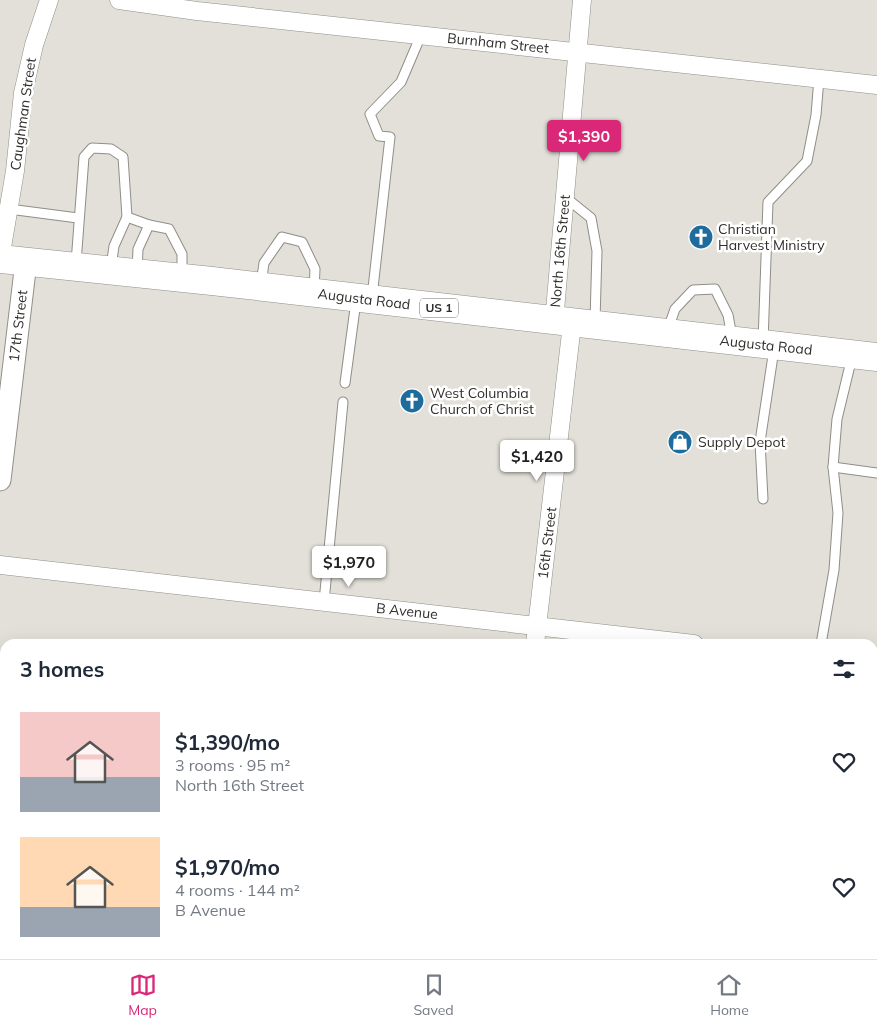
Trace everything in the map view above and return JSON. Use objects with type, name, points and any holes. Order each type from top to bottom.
[{"type":"main road","name":"Augusta Road","points":[[9,260],[865,356]]},
{"type":"street","name":"Caughman Street","points":[[9,260],[9,209],[27,71],[49,0]]},
{"type":"street","name":"Burnham Street","points":[[119,0],[197,11],[877,85]]},
{"type":"street","name":"North 16th Street","points":[[574,324],[565,197],[582,0]]},
{"type":"street","name":"17th Street","points":[[0,480],[9,260]]},
{"type":"street","name":"16th Street","points":[[536,639],[574,324]]},
{"type":"street","name":"B Avenue","points":[[0,565],[653,639]]},
{"type":"lane","points":[[345,383],[364,299],[390,137],[379,136],[370,114],[402,82],[421,35]]},
{"type":"lane","points":[[763,498],[760,442],[769,346],[768,202],[807,161],[816,115],[819,78]]},
{"type":"lane","points":[[76,268],[79,242],[78,218],[84,157],[92,148],[111,149],[123,157],[127,216],[114,246],[110,272]]},
{"type":"lane","points":[[565,197],[591,218],[597,251],[574,324]]},
{"type":"lane","points":[[9,209],[78,218]]},
{"type":"lane","points":[[127,216],[149,225],[169,229],[182,254],[182,278]]},
{"type":"lane","points":[[137,274],[138,249],[149,225]]},
{"type":"lane","points":[[261,287],[264,263],[282,237],[302,242],[315,269],[314,293]]},
{"type":"lane","points":[[666,334],[675,309],[693,290],[715,289],[728,315],[732,342]]},
{"type":"lane","points":[[822,639],[834,570],[837,522],[833,467],[837,419],[865,356]]},
{"type":"lane","points":[[324,602],[343,402]]},
{"type":"lane","points":[[833,467],[877,473]]},
{"type":"place","name":"Christian Harvest Ministry","points":[[701,237]]},
{"type":"place","name":"West Columbia Church of Christ","points":[[412,401]]},
{"type":"place","name":"Supply Depot","points":[[680,442]]}]
